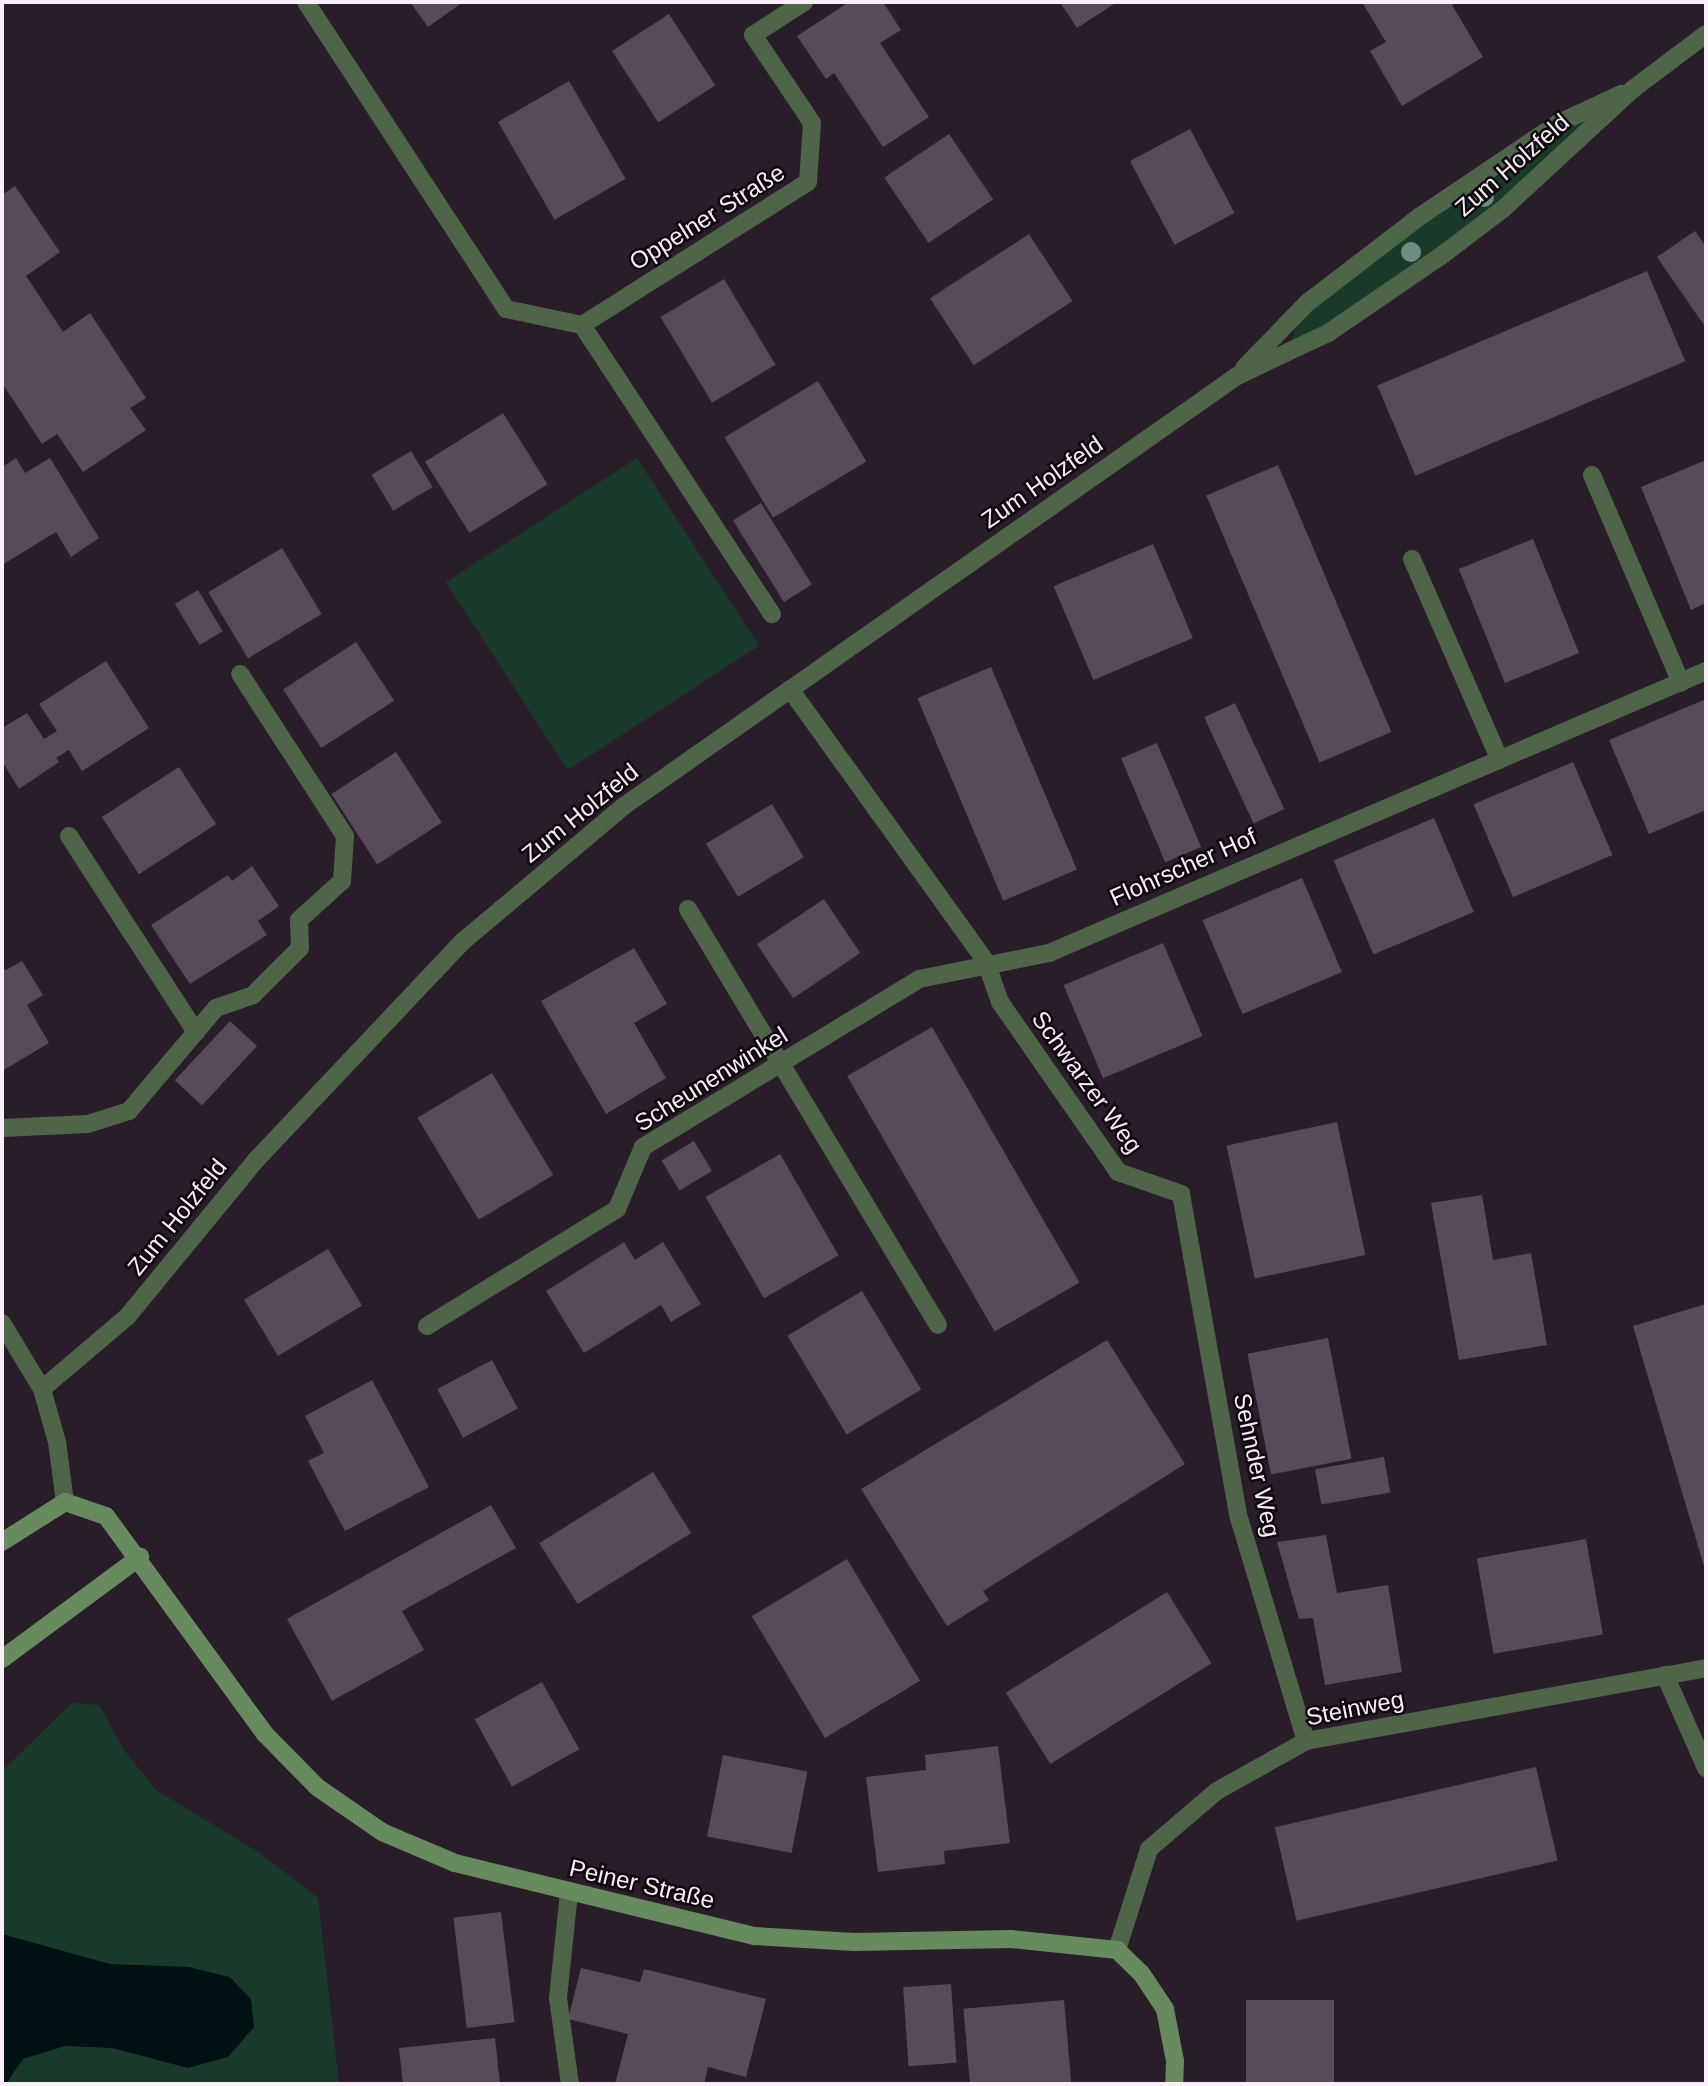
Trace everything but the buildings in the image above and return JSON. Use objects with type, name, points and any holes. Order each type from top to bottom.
[{"type":"street","points":[[306,2],[506,309],[582,325],[772,614]]},
{"type":"street","name":"Oppelner Straße","points":[[582,325],[808,182],[812,123],[753,35],[804,2]]},
{"type":"street","name":"Zum Holzfeld","points":[[42,1389],[127,1317],[256,1160],[462,942],[624,806],[1237,376],[1328,333],[1441,256],[1503,209],[1633,89],[1706,34]]},
{"type":"street","name":"Zum Holzfeld","points":[[1237,376],[1307,303],[1419,217],[1557,124],[1633,89]]},
{"type":"street","points":[[1592,475],[1681,682]]},
{"type":"street","points":[[1412,559],[1500,760]]},
{"type":"street","name":"Flohrscher Hof","points":[[986,962],[1049,953],[1706,671]]},
{"type":"street","points":[[2,1128],[88,1124],[129,1111],[216,1008],[253,995],[300,948],[299,920],[342,881],[345,836],[240,674]]},
{"type":"street","points":[[790,689],[986,962]]},
{"type":"street","points":[[69,836],[196,1032]]},
{"type":"street","points":[[688,909],[938,1325]]},
{"type":"street","name":"Scheunenwinkel","points":[[427,1326],[617,1209],[643,1147],[919,979],[986,962]]},
{"type":"street","name":"Schwarzer Weg","points":[[986,962],[1000,1002],[1118,1172],[1181,1194]]},
{"type":"street","name":"Sehnder Weg","points":[[1181,1194],[1239,1518],[1306,1741]]},
{"type":"street","points":[[2,1323],[42,1389],[57,1442],[65,1502],[2,1542]]},
{"type":"street","name":"Peiner Straße","points":[[65,1502],[106,1516],[139,1557],[265,1734],[317,1787],[382,1832],[455,1863],[569,1893],[755,1936],[854,1942],[1011,1939],[1117,1950]]},
{"type":"street","points":[[2,1659],[139,1557]]},
{"type":"street","name":"Steinweg","points":[[1117,1950],[1149,1849],[1217,1791],[1306,1741],[1706,1668]]},
{"type":"street","points":[[1665,1675],[1706,1768]]},
{"type":"street","points":[[569,1893],[558,1998],[570,2084]]},
{"type":"street","points":[[1117,1950],[1141,1973],[1165,2009],[1175,2061],[1174,2084]]},
{"type":"green space","points":[[1586,119],[1571,150],[1328,333],[1291,340],[1307,303],[1557,124]]},
{"type":"green space","points":[[637,458],[759,646],[568,770],[446,582]]},
{"type":"green space","points":[[72,1703],[99,1705],[124,1750],[156,1790],[258,1852],[318,1898],[339,2084],[2,2084],[2,1771]]},
{"type":"shaded area","points":[[2,1934],[110,1964],[189,1967],[230,1977],[251,1999],[254,2027],[228,2057],[188,2068],[112,2048],[65,2046],[23,2059],[6,2084],[2,2084]]}]
